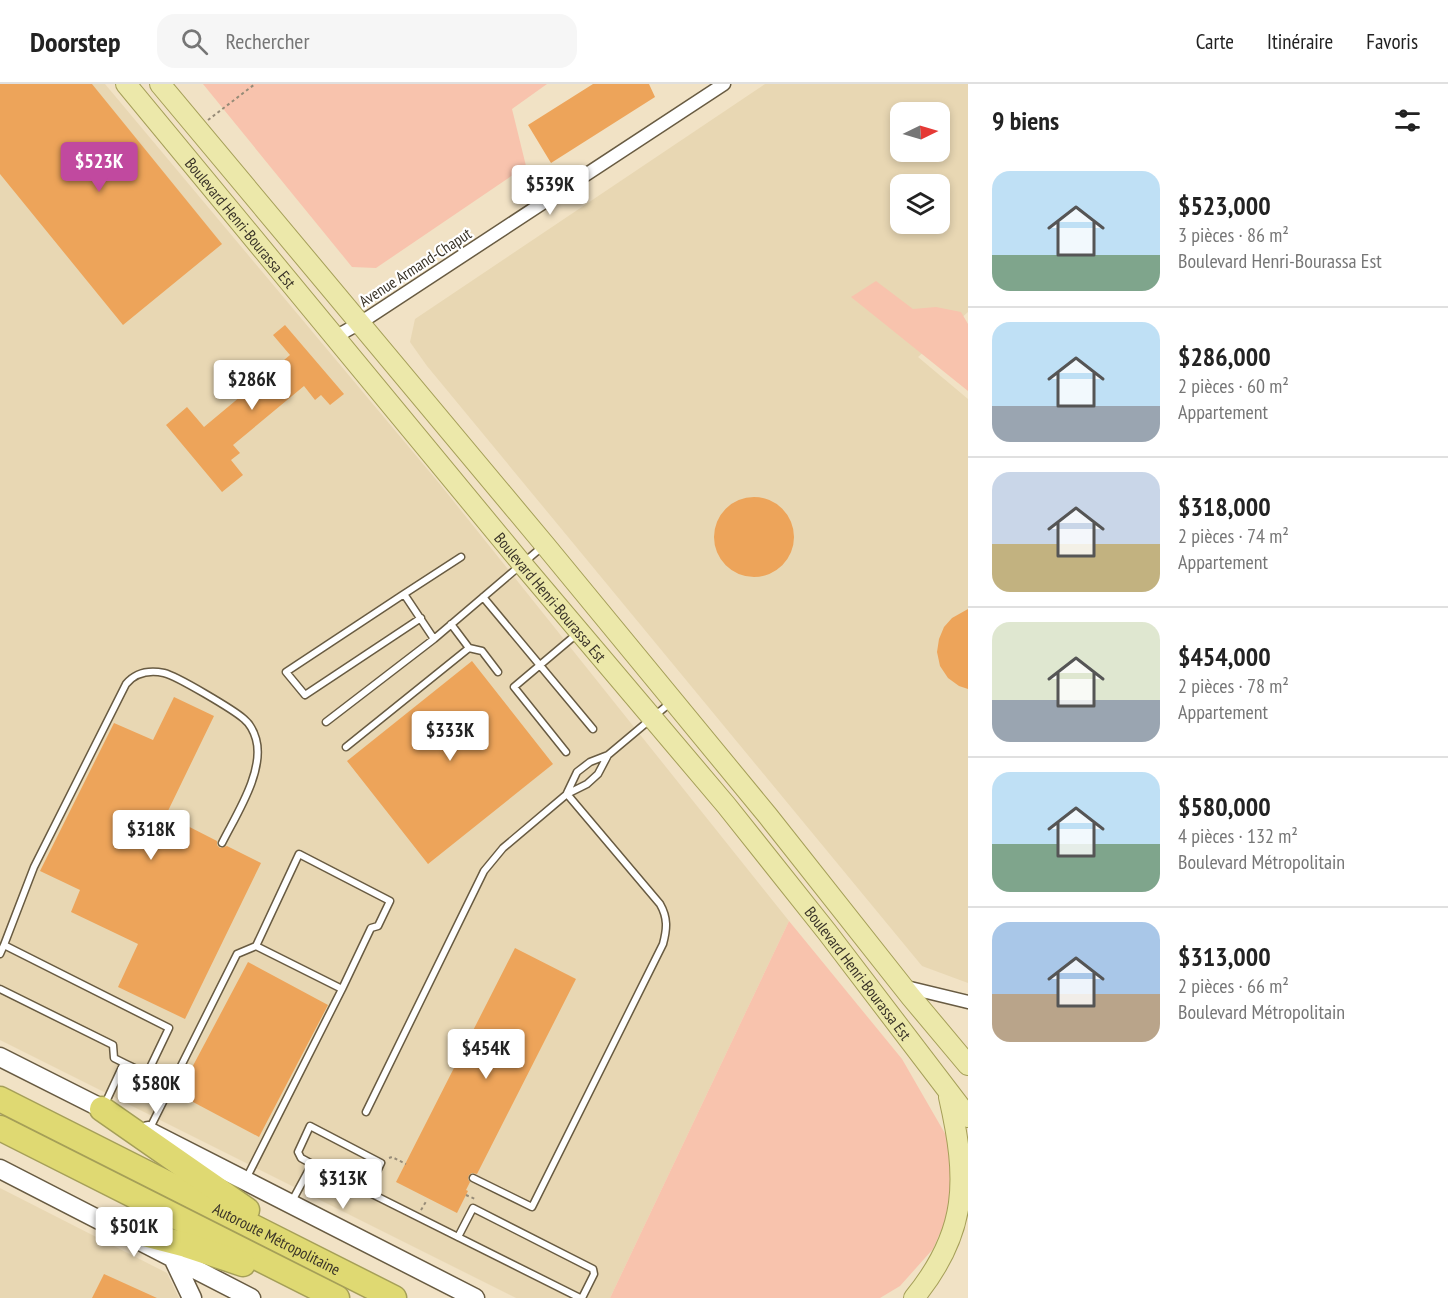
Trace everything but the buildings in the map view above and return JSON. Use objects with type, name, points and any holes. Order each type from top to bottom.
[{"type":"highway","name":"Autoroute Métropolitaine","points":[[0,1099],[394,1298]]},
{"type":"highway","points":[[102,1109],[331,1266]]},
{"type":"highway","name":"Autoroute Métropolitaine","points":[[0,1128],[331,1295]]},
{"type":"highway","points":[[113,1226],[186,1245],[331,1295]]},
{"type":"main road","name":"Boulevard Henri-Bourassa Est","points":[[126,84],[523,565],[766,854],[968,1117]]},
{"type":"main road","name":"Boulevard Henri-Bourassa Est","points":[[160,84],[768,816],[901,986],[966,1057]]},
{"type":"main road","points":[[921,1054],[966,1057]]},
{"type":"main road","points":[[0,1058],[246,1180],[475,1298]]},
{"type":"main road","points":[[914,1298],[933,1277],[947,1255],[957,1232],[964,1204],[966,1180],[963,1152],[947,1092]]},
{"type":"main road","points":[[0,1169],[251,1298]]},
{"type":"main road","points":[[172,1258],[192,1298]]},
{"type":"street","name":"Avenue Armand-Chaput","points":[[335,337],[360,323],[724,84]]},
{"type":"street","points":[[901,986],[968,1002]]},
{"type":"lane","points":[[326,722],[434,639],[545,545]]},
{"type":"lane","points":[[420,618],[305,695],[286,672],[462,557]]},
{"type":"lane","points":[[404,594],[434,639]]},
{"type":"lane","points":[[483,597],[593,729]]},
{"type":"lane","points":[[451,624],[469,648],[482,651],[498,672]]},
{"type":"lane","points":[[566,752],[514,687],[580,631]]},
{"type":"lane","points":[[346,747],[469,648]]},
{"type":"lane","points":[[0,954],[34,867],[126,684],[135,676],[149,672],[173,676],[238,715],[250,726],[258,749],[255,771],[247,793],[222,843]]},
{"type":"lane","points":[[567,794],[577,772],[590,762],[608,755],[673,701]]},
{"type":"lane","points":[[366,1112],[484,871],[503,848],[567,794],[587,784],[598,774],[608,755]]},
{"type":"lane","points":[[473,1178],[532,1207],[663,944],[666,933],[666,918],[660,904],[567,794]]},
{"type":"lane","points":[[148,1131],[237,954],[256,946],[299,854],[390,901],[378,926],[371,928],[246,1180]]},
{"type":"lane","points":[[0,989],[113,1045],[114,1058],[147,1074],[169,1028],[4,945]]},
{"type":"lane","points":[[256,946],[342,989]]},
{"type":"lane","points":[[102,1109],[124,1063]]},
{"type":"lane","points":[[367,1192],[381,1162],[310,1126],[298,1152],[301,1158],[312,1164],[367,1192],[458,1237],[582,1298],[594,1274],[593,1269],[473,1208],[458,1237]]},
{"type":"lane","points":[[291,1203],[312,1164]]},
{"type":"path","points":[[197,129],[255,84]]},
{"type":"path","points":[[392,1157],[406,1164]]},
{"type":"path","points":[[466,1195],[475,1199],[474,1201]]},
{"type":"path","points":[[422,1208],[427,1200]]},
{"type":"shaded area","points":[[0,84],[105,84],[439,483],[789,921],[610,1298],[516,1298],[0,1040]]},
{"type":"shaded area","points":[[203,84],[547,84],[512,109],[526,166],[376,268],[352,267]]},
{"type":"shaded area","points":[[765,84],[968,84],[968,312],[918,357],[968,399],[968,983],[922,966],[427,366],[410,342],[415,319]]},
{"type":"shaded area","points":[[876,281],[913,309],[936,307],[961,312],[968,324],[968,391],[851,297]]},
{"type":"shaded area","points":[[789,921],[902,1059],[947,1137],[956,1196],[933,1249],[900,1286],[880,1298],[610,1298]]},
{"type":"shaded area","points":[[0,1188],[167,1273],[179,1298],[0,1298]]}]
